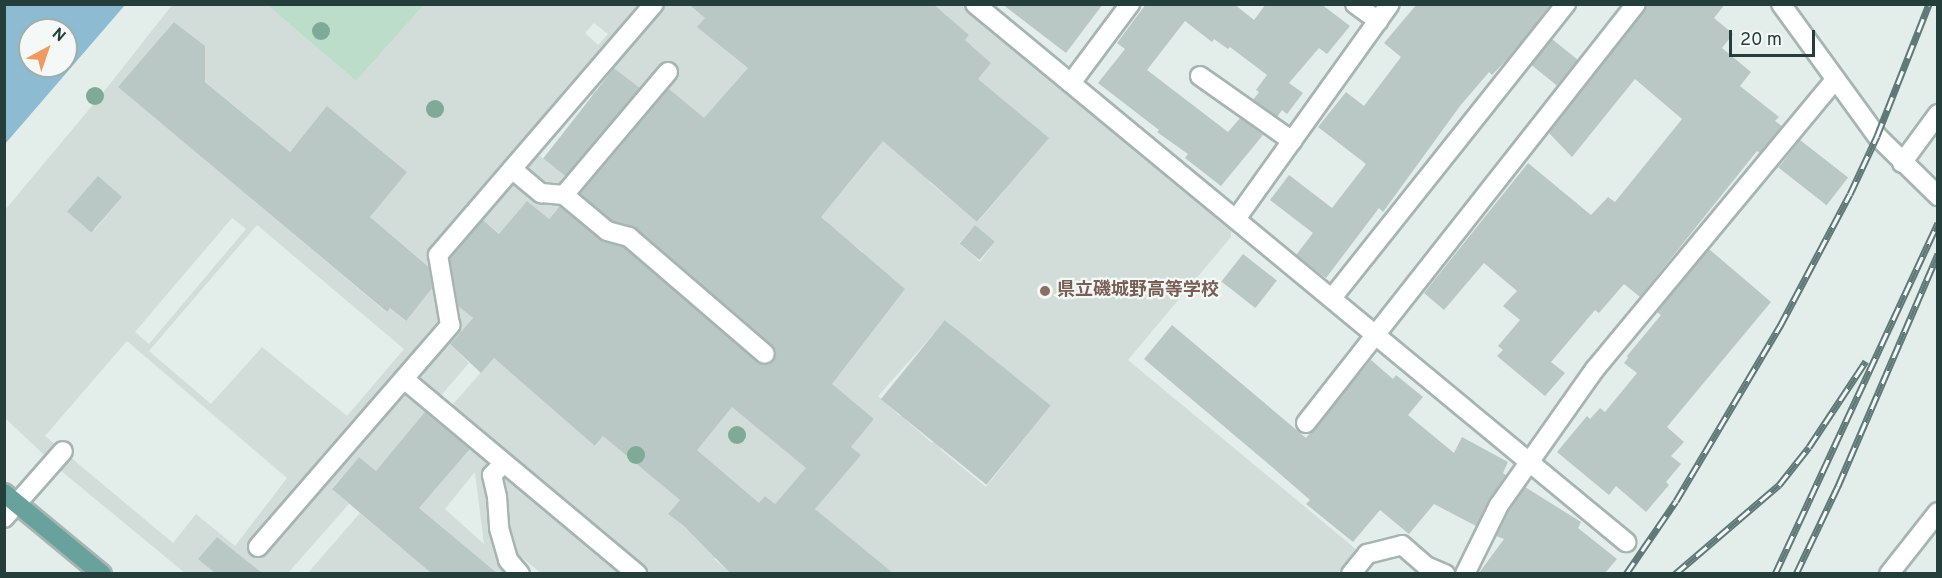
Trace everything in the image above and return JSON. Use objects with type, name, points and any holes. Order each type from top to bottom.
[{"type":"main road","points":[[10,498],[102,573]]},
{"type":"street","points":[[258,547],[450,325],[438,255],[654,4]]},
{"type":"street","points":[[975,4],[1626,542]]},
{"type":"street","points":[[1071,83],[1130,4]]},
{"type":"street","points":[[1355,4],[1378,21]]},
{"type":"street","points":[[1236,219],[1390,4]]},
{"type":"street","points":[[1332,298],[1566,4]]},
{"type":"street","points":[[1306,423],[1636,4]]},
{"type":"street","points":[[1781,4],[1877,136],[1938,196]]},
{"type":"street","points":[[564,195],[668,72]]},
{"type":"street","points":[[1200,76],[1292,141]]},
{"type":"street","points":[[1465,573],[1499,505],[1528,460],[1595,369],[1835,80]]},
{"type":"street","points":[[1902,163],[1938,114]]},
{"type":"street","points":[[512,169],[541,193],[564,195],[607,231],[629,237],[765,354]]},
{"type":"street","points":[[404,379],[637,573]]},
{"type":"street","points":[[4,518],[10,498],[63,451]]},
{"type":"street","points":[[504,463],[492,475],[497,497],[499,528],[508,560],[520,573]]},
{"type":"street","points":[[1889,573],[1938,512]]},
{"type":"street","points":[[1351,573],[1367,554],[1402,545],[1426,566],[1445,573]]},
{"type":"shaded area","name":"県立磯城野高等学校","points":[[688,4],[700,14],[708,5],[851,107],[935,5],[961,5],[1231,227],[1231,237],[1128,360],[1357,550],[1338,573],[893,573],[789,488],[775,504],[765,496],[714,559],[730,573],[541,573],[521,557],[508,573],[497,573],[389,483],[402,467],[432,493],[470,449],[437,422],[494,358],[596,446],[603,436],[575,297],[483,220],[456,252],[480,309],[370,217],[406,171],[328,107],[290,152],[203,80],[204,46],[174,22],[119,87],[386,312],[390,308],[405,321],[426,295],[418,272],[473,318],[450,344],[469,363],[376,471],[359,457],[332,488],[349,504],[288,573],[250,573],[254,567],[217,537],[199,559],[215,573],[185,573],[60,470],[5,418],[5,210],[102,94],[172,5],[267,5],[356,81],[424,5]],"holes":[[[945,15],[969,35],[881,141]],[[594,23],[608,34],[598,45],[585,33]],[[971,45],[991,63],[909,162]],[[613,67],[638,87],[620,109],[594,89]],[[587,91],[606,107],[555,168],[535,152]],[[1000,98],[1048,138],[978,222],[929,182]],[[813,100],[875,151],[840,194]],[[98,177],[122,197],[94,231]],[[779,183],[827,222],[751,315]],[[557,209],[599,245],[541,228]],[[232,218],[246,229],[149,344],[135,332]],[[257,225],[404,349],[347,416],[262,347],[211,404],[149,351]],[[975,225],[995,242],[980,262],[959,243]],[[834,230],[863,252],[788,344]],[[617,244],[721,334],[597,266]],[[946,320],[967,338],[900,416],[878,396]],[[127,341],[287,478],[235,546],[196,514],[173,543],[45,436]],[[972,342],[998,363],[932,443],[906,420]],[[1004,370],[1050,406],[986,487],[940,449]],[[853,402],[874,419],[854,443],[833,425]],[[831,430],[860,455],[831,489],[802,464]],[[677,433],[747,493],[716,529],[688,530],[668,514],[680,500]],[[475,473],[484,544],[445,509]]]},
{"type":"shaded area","points":[[360,513],[431,573],[307,574]]},
{"type":"green space","points":[[267,5],[424,5],[356,81]]},
{"type":"water","points":[[4,5],[125,5],[78,59],[78,18],[18,18],[18,78],[62,78],[5,144]]},
{"type":"building","points":[[688,4],[933,4],[969,35],[965,40],[991,63],[978,79],[1049,138],[977,222],[883,141],[821,217],[905,289],[832,384],[874,419],[851,447],[861,455],[815,509],[893,573],[730,573],[685,527],[668,514],[680,500],[603,436],[595,446],[494,358],[481,373],[450,344],[473,318],[458,306],[450,259],[483,220],[499,234],[527,201],[549,219],[560,206],[600,240],[624,247],[758,363],[768,365],[774,361],[776,351],[772,345],[636,228],[612,221],[580,194],[669,89],[704,118],[748,68],[697,27],[705,18]],"holes":[[[732,407],[806,468],[775,504],[765,496],[759,503],[697,450]]]},
{"type":"building","points":[[1002,4],[1103,4],[1066,53]]},
{"type":"building","points":[[1146,4],[1234,4],[1254,20],[1266,4],[1321,4],[1350,26],[1327,54],[1319,48],[1289,83],[1303,93],[1287,114],[1282,110],[1277,117],[1253,100],[1259,92],[1256,90],[1267,75],[1230,47],[1228,49],[1214,39],[1212,42],[1185,21],[1147,70],[1228,132],[1240,118],[1263,135],[1221,186],[1185,158],[1188,154],[1157,132],[1159,130],[1098,83],[1125,49],[1117,43]]},
{"type":"building","points":[[1417,4],[1551,4],[1515,51],[1492,75],[1489,72],[1460,106],[1383,212],[1379,208],[1326,278],[1296,255],[1313,233],[1270,200],[1289,175],[1332,208],[1366,164],[1318,127],[1346,92],[1364,106],[1401,57],[1384,43]]},
{"type":"building","points":[[1648,4],[1725,4],[1714,18],[1733,34],[1722,48],[1751,72],[1740,86],[1779,117],[1775,121],[1782,126],[1760,153],[1757,151],[1640,297],[1624,284],[1599,313],[1595,310],[1551,362],[1565,373],[1545,396],[1497,356],[1503,350],[1498,346],[1520,320],[1503,306],[1517,291],[1484,263],[1444,310],[1424,293],[1528,163],[1591,215],[1608,197],[1615,202],[1682,119],[1635,79],[1572,157],[1549,133]]},
{"type":"building","points":[[174,22],[205,46],[205,82],[290,152],[327,106],[407,172],[370,217],[429,267],[432,288],[406,321],[390,308],[387,312],[118,87]]},
{"type":"building","points":[[1552,39],[1578,60],[1557,85],[1531,65]]},
{"type":"building","points":[[614,68],[640,88],[569,179],[543,159]]},
{"type":"building","points":[[1800,140],[1848,178],[1827,205],[1778,168]]},
{"type":"building","points":[[98,176],[122,197],[91,232],[67,211]]},
{"type":"building","points":[[975,225],[995,242],[979,260],[960,243]]},
{"type":"building","points":[[1709,249],[1771,302],[1667,427],[1684,442],[1671,456],[1681,464],[1666,482],[1669,485],[1646,512],[1616,486],[1609,495],[1557,452],[1587,416],[1590,419],[1600,408],[1605,412],[1637,373],[1624,363],[1627,356],[1661,315],[1657,312]]},
{"type":"building","points":[[1243,254],[1277,280],[1255,308],[1221,282]]},
{"type":"building","points":[[945,320],[1051,406],[987,485],[881,399]]},
{"type":"building","points":[[1172,325],[1306,438],[1371,360],[1393,379],[1396,375],[1423,397],[1408,415],[1454,453],[1462,437],[1508,462],[1503,473],[1506,475],[1476,526],[1434,504],[1409,534],[1380,510],[1353,542],[1306,504],[1310,500],[1144,359]]},
{"type":"building","points":[[425,412],[470,449],[419,508],[497,573],[431,573],[332,489],[359,457],[376,471]]},
{"type":"building","points":[[1525,487],[1581,522],[1578,528],[1617,559],[1605,573],[1479,573],[1504,539],[1496,536]]},
{"type":"building","points":[[217,537],[262,573],[215,573],[198,559]]},
{"type":"railway","points":[[1626,574],[1676,501],[1780,326],[1850,194],[1877,136],[1929,4]]},
{"type":"railway","points":[[1775,574],[1938,223]]},
{"type":"railway","points":[[1796,574],[1838,486],[1938,254]]},
{"type":"railway","points":[[1675,574],[1779,485],[1809,447],[1866,361]]},
{"type":"place","name":"県立磯城野高等学校","points":[[1045,291]]}]
